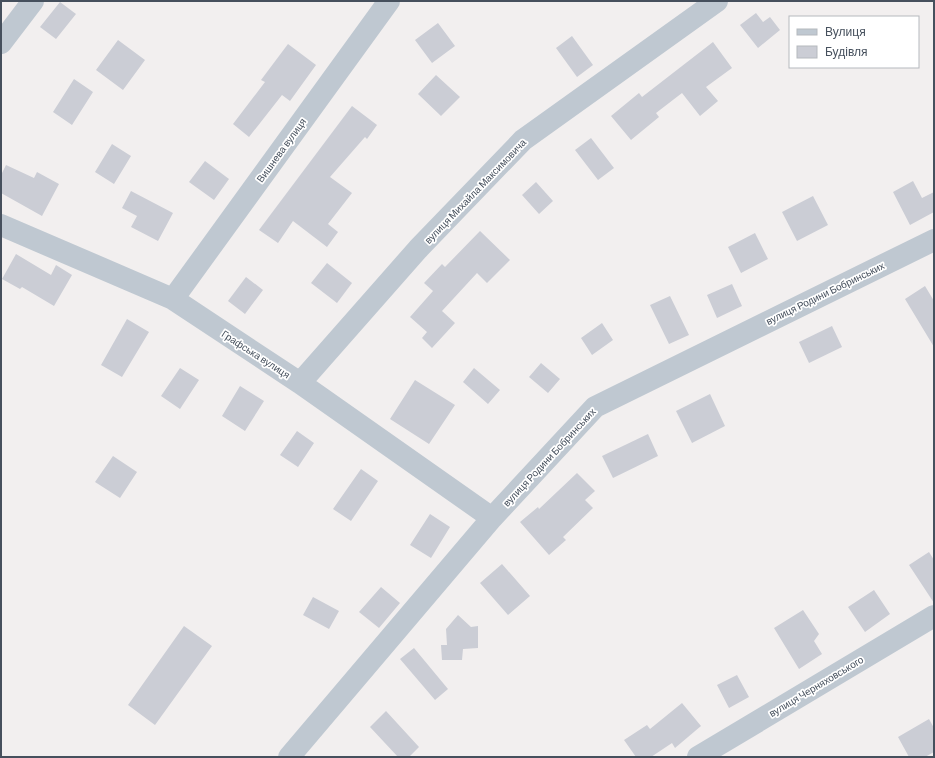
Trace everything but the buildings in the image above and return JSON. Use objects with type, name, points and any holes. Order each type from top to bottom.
[{"type":"street","points":[[1,43],[33,1]]},
{"type":"street","name":"Вишнева вулиця","points":[[173,299],[389,1]]},
{"type":"street","name":"вулиця Михайла Максимовича","points":[[300,384],[418,249],[523,140],[717,1]]},
{"type":"street","name":"Графська вулиця","points":[[1,225],[173,299],[300,384],[492,518]]},
{"type":"street","name":"вулиця Родини Бобринських","points":[[289,757],[492,518],[595,407],[934,240]]},
{"type":"street","name":"вулиця Черняховського","points":[[698,757],[934,616]]}]
